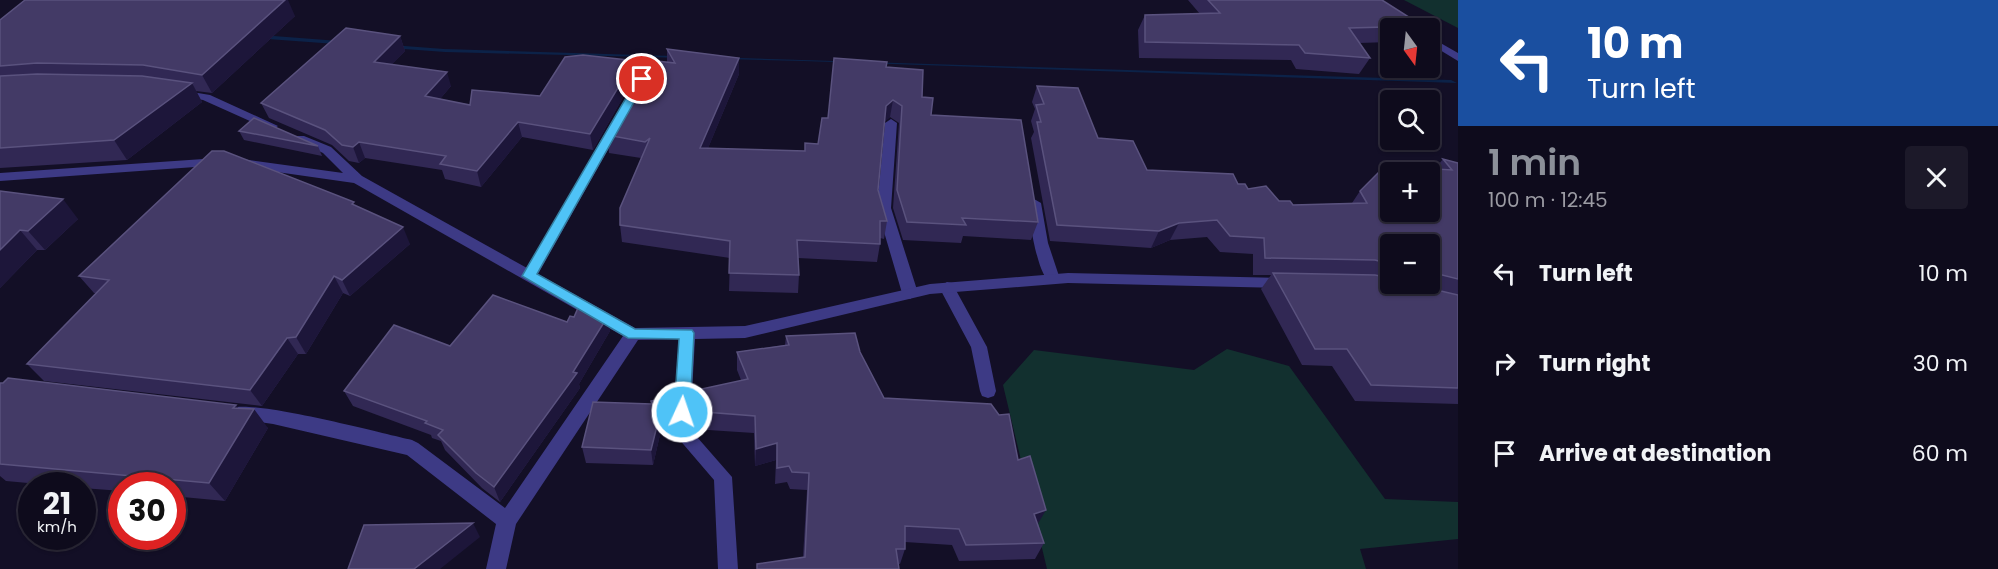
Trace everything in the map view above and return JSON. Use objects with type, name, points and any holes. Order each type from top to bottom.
[{"type":"street","points":[[1440,46],[1458,58]]},
{"type":"street","points":[[165,91],[206,97],[327,150],[357,180],[633,334],[746,332],[910,293],[947,287],[1053,279],[1302,283]]},
{"type":"street","points":[[529,276],[624,110]]},
{"type":"street","points":[[891,123],[884,208],[910,293]]},
{"type":"street","points":[[0,177],[232,161],[357,180]]},
{"type":"street","points":[[1031,185],[1041,243],[1053,279]]},
{"type":"street","points":[[947,287],[979,347],[988,391]]},
{"type":"street","points":[[687,333],[681,431],[723,477],[728,569]]},
{"type":"street","points":[[496,569],[507,521],[633,334]]},
{"type":"street","points":[[226,412],[273,417],[412,448],[507,521]]},
{"type":"green space","points":[[1404,0],[1458,0],[1458,28]]},
{"type":"green space","points":[[1227,349],[1289,366],[1385,499],[1458,502],[1458,539],[1360,549],[1366,569],[1047,569],[1003,385],[1034,350],[1194,370]]},
{"type":"water","points":[[170,28],[444,49],[1451,80],[1457,83],[803,61],[445,52],[171,32]]},
{"type":"building","points":[[25,0],[285,0],[202,75],[143,65],[37,63],[0,66],[0,20]]},
{"type":"building","points":[[1208,0],[1382,0],[1410,18],[1380,18],[1380,27],[1349,28],[1370,58],[1305,53],[1299,45],[1145,42],[1145,15],[1220,13]]},
{"type":"building","points":[[346,28],[400,36],[374,62],[447,72],[425,96],[470,105],[472,90],[540,96],[565,57],[583,55],[637,61],[633,63],[590,134],[518,122],[477,171],[440,164],[446,156],[359,142],[353,147],[342,145],[325,130],[261,103]]},
{"type":"building","points":[[667,49],[739,58],[700,148],[805,151],[805,143],[818,144],[822,118],[828,118],[834,58],[887,62],[886,67],[923,70],[922,97],[933,98],[931,115],[1021,120],[1038,222],[962,218],[966,225],[907,222],[897,190],[902,106],[893,100],[886,106],[878,190],[887,221],[880,221],[880,244],[797,240],[799,275],[729,273],[730,241],[620,225],[620,208],[650,138],[645,142],[607,135],[649,63],[647,60],[675,63]]},
{"type":"building","points":[[37,74],[142,76],[192,83],[114,140],[0,148],[0,76]]},
{"type":"building","points":[[1037,86],[1078,88],[1098,138],[1133,141],[1147,170],[1233,174],[1238,184],[1245,184],[1248,189],[1266,186],[1279,201],[1290,201],[1293,205],[1367,203],[1360,191],[1380,171],[1380,222],[1440,222],[1440,169],[1452,170],[1443,159],[1458,163],[1458,279],[1440,274],[1440,234],[1380,234],[1380,261],[1265,258],[1264,238],[1230,236],[1217,220],[1179,223],[1159,231],[1057,225],[1037,122],[1041,122],[1036,105],[1044,104]]},
{"type":"building","points":[[254,118],[318,146],[239,131]]},
{"type":"building","points":[[212,151],[224,151],[354,202],[352,204],[403,227],[342,280],[334,276],[296,337],[287,338],[250,390],[27,364],[109,280],[79,276]]},
{"type":"building","points":[[0,191],[63,199],[28,231],[20,230],[0,250]]},
{"type":"building","points":[[1273,273],[1375,275],[1380,276],[1380,294],[1440,294],[1440,291],[1458,295],[1458,388],[1371,385],[1347,349],[1315,349]]},
{"type":"building","points":[[493,295],[567,322],[570,316],[574,317],[581,301],[608,316],[573,372],[577,373],[494,487],[476,473],[438,435],[443,430],[425,423],[427,421],[344,391],[394,325],[450,346]]},
{"type":"building","points":[[855,333],[860,352],[884,398],[991,404],[999,415],[1009,414],[1018,460],[1030,456],[1046,510],[1034,514],[1044,543],[966,545],[959,529],[905,526],[905,549],[896,549],[899,569],[757,569],[757,564],[805,557],[809,473],[792,472],[789,466],[777,468],[777,443],[756,449],[755,416],[692,411],[692,391],[748,379],[737,352],[789,345],[786,336]]},
{"type":"building","points":[[8,378],[254,409],[209,483],[186,481],[186,472],[108,472],[108,474],[0,464],[0,383]]},
{"type":"building","points":[[670,397],[669,411],[661,410],[651,450],[582,447],[593,402],[652,404],[651,401]]},
{"type":"building","points":[[473,523],[414,569],[348,569],[364,525]]},
{"type":"route","points":[[642,79],[529,276],[633,334],[687,333],[682,412]]}]
